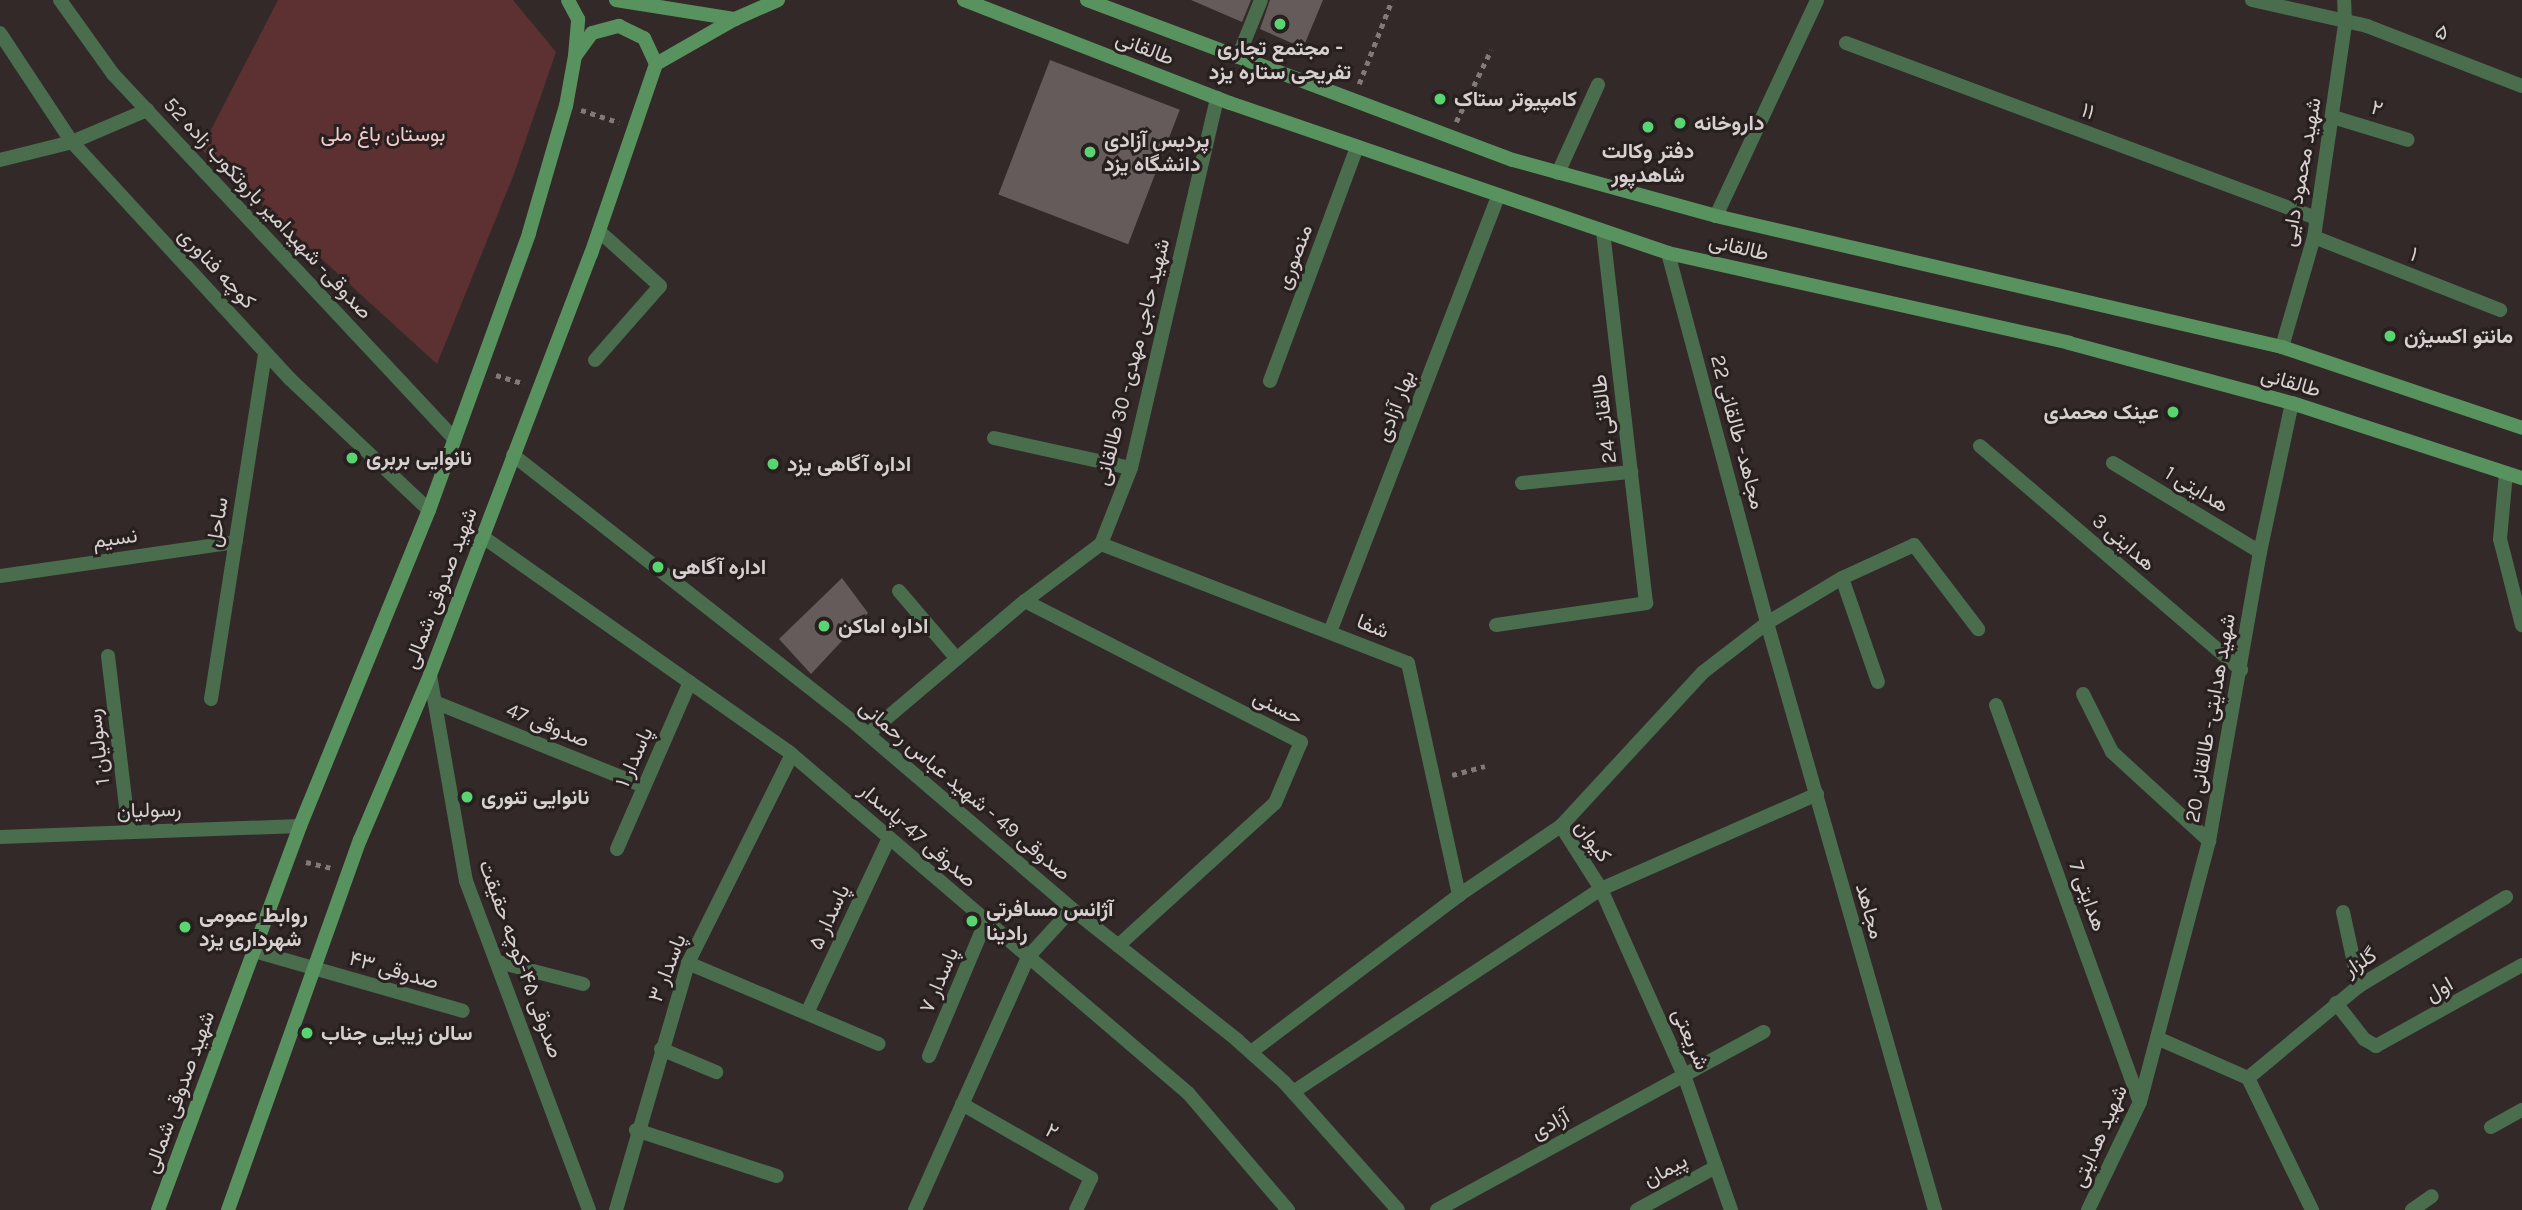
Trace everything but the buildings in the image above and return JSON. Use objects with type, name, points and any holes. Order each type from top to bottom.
[{"type":"main road","name":"شهید صدوقی شمالی","points":[[158,1210],[300,826],[429,510],[529,233],[566,106],[575,55],[578,19],[568,0]]},
{"type":"main road","points":[[616,0],[735,19]]},
{"type":"main road","points":[[575,55],[592,33],[619,26],[644,38],[656,64],[735,19],[778,0]]},
{"type":"main road","name":"طالقانی","points":[[964,0],[1216,98],[1668,253],[2069,344],[2292,403],[2522,478]]},
{"type":"main road","name":"طالقانی","points":[[1087,0],[1450,136],[1558,173],[1716,216],[2282,347],[2522,428]]},
{"type":"main road","name":"شهید صدوقی شمالی","points":[[228,1210],[348,872],[430,675],[599,231],[656,64]]},
{"type":"street","name":"52 صدوقی- شهیدامیر باروتکوب زاده","points":[[60,0],[113,74],[454,438]]},
{"type":"street","points":[[1238,57],[1261,0]]},
{"type":"street","points":[[1716,216],[1817,0]]},
{"type":"street","name":"۵","points":[[2252,0],[2389,34],[2522,86]]},
{"type":"street","name":"شهید محمود دایی","points":[[2282,347],[2314,237],[2345,24],[2343,0]]},
{"type":"street","name":"کوچه فناوری","points":[[0,33],[72,142],[265,352],[429,510]]},
{"type":"street","name":"۱۱","points":[[1846,43],[2316,218]]},
{"type":"street","points":[[1558,173],[1598,85]]},
{"type":"street","name":"شهید حاجی مهدی- 30 طالقانی","points":[[1101,544],[1131,468],[1216,98]]},
{"type":"street","points":[[0,160],[72,142],[147,110]]},
{"type":"street","name":"۲","points":[[2333,117],[2408,140]]},
{"type":"street","name":"منصوری","points":[[1270,381],[1357,147]]},
{"type":"street","name":"بهار آزادی","points":[[1330,632],[1498,196]]},
{"type":"street","points":[[595,360],[660,286],[599,231]]},
{"type":"street","name":"طالقانی 24","points":[[1496,625],[1646,603],[1603,231]]},
{"type":"street","name":"۱","points":[[2314,237],[2500,310]]},
{"type":"street","name":"مجاهد- طالقانی 22","points":[[1668,253],[1767,623]]},
{"type":"street","name":"ساحل","points":[[211,699],[265,352]]},
{"type":"street","name":"شهید هدایتی- طالقانی 20","points":[[2157,1038],[2209,841],[2260,552],[2292,403]]},
{"type":"street","points":[[994,438],[1131,468]]},
{"type":"street","name":"هدایتی 3","points":[[1980,446],[2241,670]]},
{"type":"street","name":"صدوقی 49 - شهید عباس رحمانی","points":[[513,455],[868,734],[1072,909],[1251,1052],[1293,1092],[1398,1210]]},
{"type":"street","name":"هدایتی 1","points":[[2113,463],[2260,552]]},
{"type":"street","points":[[1522,483],[1631,472]]},
{"type":"street","points":[[2506,472],[2500,539],[2522,625]]},
{"type":"street","name":"صدوقی 47-پاسدار","points":[[482,537],[792,754],[1188,1093],[1288,1210]]},
{"type":"street","name":"نسیم","points":[[0,576],[236,542]]},
{"type":"street","points":[[868,734],[1026,601],[1101,544]]},
{"type":"street","name":"شفا","points":[[1101,544],[1408,663],[1459,895]]},
{"type":"street","points":[[1561,826],[1702,673],[1767,623],[1842,578],[1914,545],[1978,629]]},
{"type":"street","points":[[1842,578],[1878,682]]},
{"type":"street","points":[[899,591],[957,659]]},
{"type":"street","name":"حسنی","points":[[1026,601],[1301,742],[1275,803],[1118,946]]},
{"type":"street","name":"مجاهد","points":[[1767,623],[1935,1210]]},
{"type":"street","name":"رسولیان 1","points":[[108,656],[129,832]]},
{"type":"street","name":"صدوقی ۴۵-کوچه حقیقت","points":[[430,675],[466,881],[589,1210]]},
{"type":"street","name":"پاسدار ۱","points":[[617,849],[690,682]]},
{"type":"street","points":[[2083,694],[2112,752],[2209,841]]},
{"type":"street","name":"صدوقی 47","points":[[437,703],[643,786]]},
{"type":"street","name":"هدایتی 7","points":[[1996,705],[2140,1102]]},
{"type":"street","name":"پاسدار ۳","points":[[616,1210],[636,1130],[688,963],[792,754]]},
{"type":"street","points":[[1601,889],[1817,794]]},
{"type":"street","name":"رسولیان","points":[[0,837],[300,826]]},
{"type":"street","name":"کیوان","points":[[1251,1052],[1459,895],[1561,826],[1601,889],[1293,1092]]},
{"type":"street","points":[[0,830],[0,837]]},
{"type":"street","name":"پاسدار ۵","points":[[807,1013],[889,838]]},
{"type":"street","name":"شریعتی","points":[[1601,889],[1684,1075],[1714,1168],[1731,1210]]},
{"type":"street","name":"گلزار","points":[[2248,1077],[2359,986],[2506,897]]},
{"type":"street","points":[[915,1210],[1028,957],[1072,909]]},
{"type":"street","points":[[2343,912],[2359,986]]},
{"type":"street","name":"پاسدار ۷","points":[[929,1056],[986,921]]},
{"type":"street","name":"صدوقی ۴۳","points":[[254,951],[463,1011]]},
{"type":"street","points":[[498,962],[583,984]]},
{"type":"street","points":[[688,963],[879,1044]]},
{"type":"street","name":"اول","points":[[2336,1003],[2364,1039],[2376,1046],[2522,965]]},
{"type":"street","name":"آزادی","points":[[1437,1210],[1764,1032]]},
{"type":"street","points":[[2157,1038],[2248,1077],[2312,1210]]},
{"type":"street","name":"شهید هدایتی","points":[[2088,1210],[2140,1102],[2157,1038]]},
{"type":"street","points":[[661,1049],[716,1072]]},
{"type":"street","name":"۲","points":[[962,1104],[1091,1178],[1076,1210]]},
{"type":"street","points":[[2491,1127],[2522,1110]]},
{"type":"street","points":[[636,1130],[777,1176]]},
{"type":"street","name":"پیمان","points":[[1636,1210],[1714,1168]]},
{"type":"street","points":[[2412,1210],[2432,1196]]},
{"type":"path","points":[[1353,100],[1392,0]]},
{"type":"path","points":[[1450,136],[1491,50]]},
{"type":"path","points":[[566,106],[634,126]]},
{"type":"path","points":[[479,369],[539,388]]},
{"type":"path","points":[[1434,780],[1485,766]]},
{"type":"path","points":[[288,858],[348,872]]},
{"type":"green space","name":"بوستان باغ ملی","points":[[278,0],[513,0],[556,52],[514,174],[437,364],[201,149]]},
{"type":"place","name":"مجتمع تجاری - تفریحی ستاره یزد","points":[[1280,24]]},
{"type":"place","name":"کامپیوتر ستاک","points":[[1440,99]]},
{"type":"place","name":"داروخانه","points":[[1680,123]]},
{"type":"place","name":"دفتر وکالت شاهدپور","points":[[1648,127]]},
{"type":"place","name":"پردیس آزادی دانشگاه یزد","points":[[1090,152]]},
{"type":"place","name":"مانتو اكسيژن","points":[[2390,336]]},
{"type":"place","name":"عینک محمدی","points":[[2173,412]]},
{"type":"place","name":"نانوایی بربری","points":[[352,458]]},
{"type":"place","name":"اداره آگاهی یزد","points":[[773,464]]},
{"type":"place","name":"اداره آگاهی","points":[[658,567]]},
{"type":"place","name":"اداره اماکن","points":[[824,626]]},
{"type":"place","name":"نانوایی تنوری","points":[[467,797]]},
{"type":"place","name":"آژانس مسافرتی رادینا","points":[[972,921]]},
{"type":"place","name":"روابط عمومی شهرداری یزد","points":[[185,927]]},
{"type":"place","name":"سالن زیبایی جناب","points":[[307,1033]]}]
